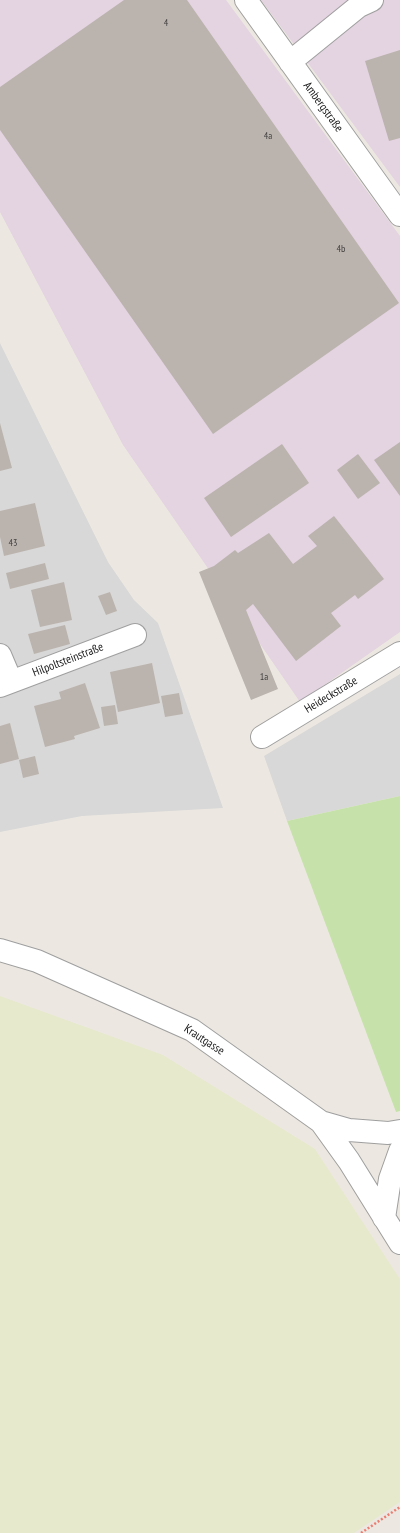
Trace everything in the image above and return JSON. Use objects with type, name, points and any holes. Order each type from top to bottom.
[{"type":"street","name":"Ambergstraße","points":[[246,0],[400,215]]},
{"type":"street","points":[[290,62],[359,6],[372,0]]},
{"type":"street","name":"Hilpoltsteinstraße","points":[[5,684],[135,635]]},
{"type":"street","name":"Heideckstraße","points":[[262,737],[400,653]]},
{"type":"street","points":[[0,654],[5,684]]},
{"type":"street","name":"Krautgasse","points":[[0,950],[37,961],[192,1030],[321,1122],[349,1130],[388,1133],[400,1131]]},
{"type":"street","points":[[321,1122],[349,1161],[400,1243]]},
{"type":"street","points":[[384,1218],[390,1179],[400,1151]]},
{"type":"path","points":[[361,1533],[400,1507]]},
{"type":"shaded area","points":[[0,0],[226,0],[400,236],[400,632],[300,702],[123,445],[0,212]]},
{"type":"shaded area","points":[[261,0],[400,0],[400,187]]},
{"type":"shaded area","points":[[0,343],[108,562],[134,600],[158,623],[223,808],[82,816],[0,832]]},
{"type":"shaded area","points":[[400,674],[400,796],[287,821],[264,756]]},
{"type":"green space","points":[[400,796],[400,1111],[396,1112],[287,821]]},
{"type":"green space","points":[[0,996],[163,1055],[315,1149],[400,1279],[400,1502],[354,1533],[0,1533]]},
{"type":"building","points":[[124,0],[187,0],[399,303],[213,434],[0,130],[0,87]]},
{"type":"building","points":[[400,50],[400,138],[389,141],[365,61]]},
{"type":"building","points":[[0,423],[12,468],[0,471]]},
{"type":"building","points":[[400,442],[400,496],[374,460]]},
{"type":"building","points":[[282,444],[309,483],[231,537],[204,498]]},
{"type":"building","points":[[358,454],[380,483],[358,499],[337,470]]},
{"type":"building","points":[[35,503],[45,546],[4,556],[0,537],[0,511]]},
{"type":"building","points":[[334,516],[384,579],[358,599],[355,595],[331,613],[341,626],[296,661],[253,604],[246,610],[278,689],[251,700],[199,572],[214,566],[235,550],[238,553],[269,533],[293,564],[317,546],[308,536]]},
{"type":"building","points":[[45,563],[49,579],[10,589],[6,573]]},
{"type":"building","points":[[64,582],[72,620],[40,627],[31,590]]},
{"type":"building","points":[[110,592],[117,611],[106,615],[98,596]]},
{"type":"building","points":[[65,625],[70,644],[34,654],[28,634]]},
{"type":"building","points":[[152,663],[160,703],[118,712],[110,672]]},
{"type":"building","points":[[85,683],[100,728],[74,736],[75,739],[45,747],[34,706],[61,699],[59,692]]},
{"type":"building","points":[[179,693],[183,714],[165,717],[161,696]]},
{"type":"building","points":[[115,705],[118,724],[104,726],[101,707]]},
{"type":"building","points":[[10,723],[19,759],[0,764],[0,726]]},
{"type":"building","points":[[35,756],[39,774],[23,778],[19,760]]}]
